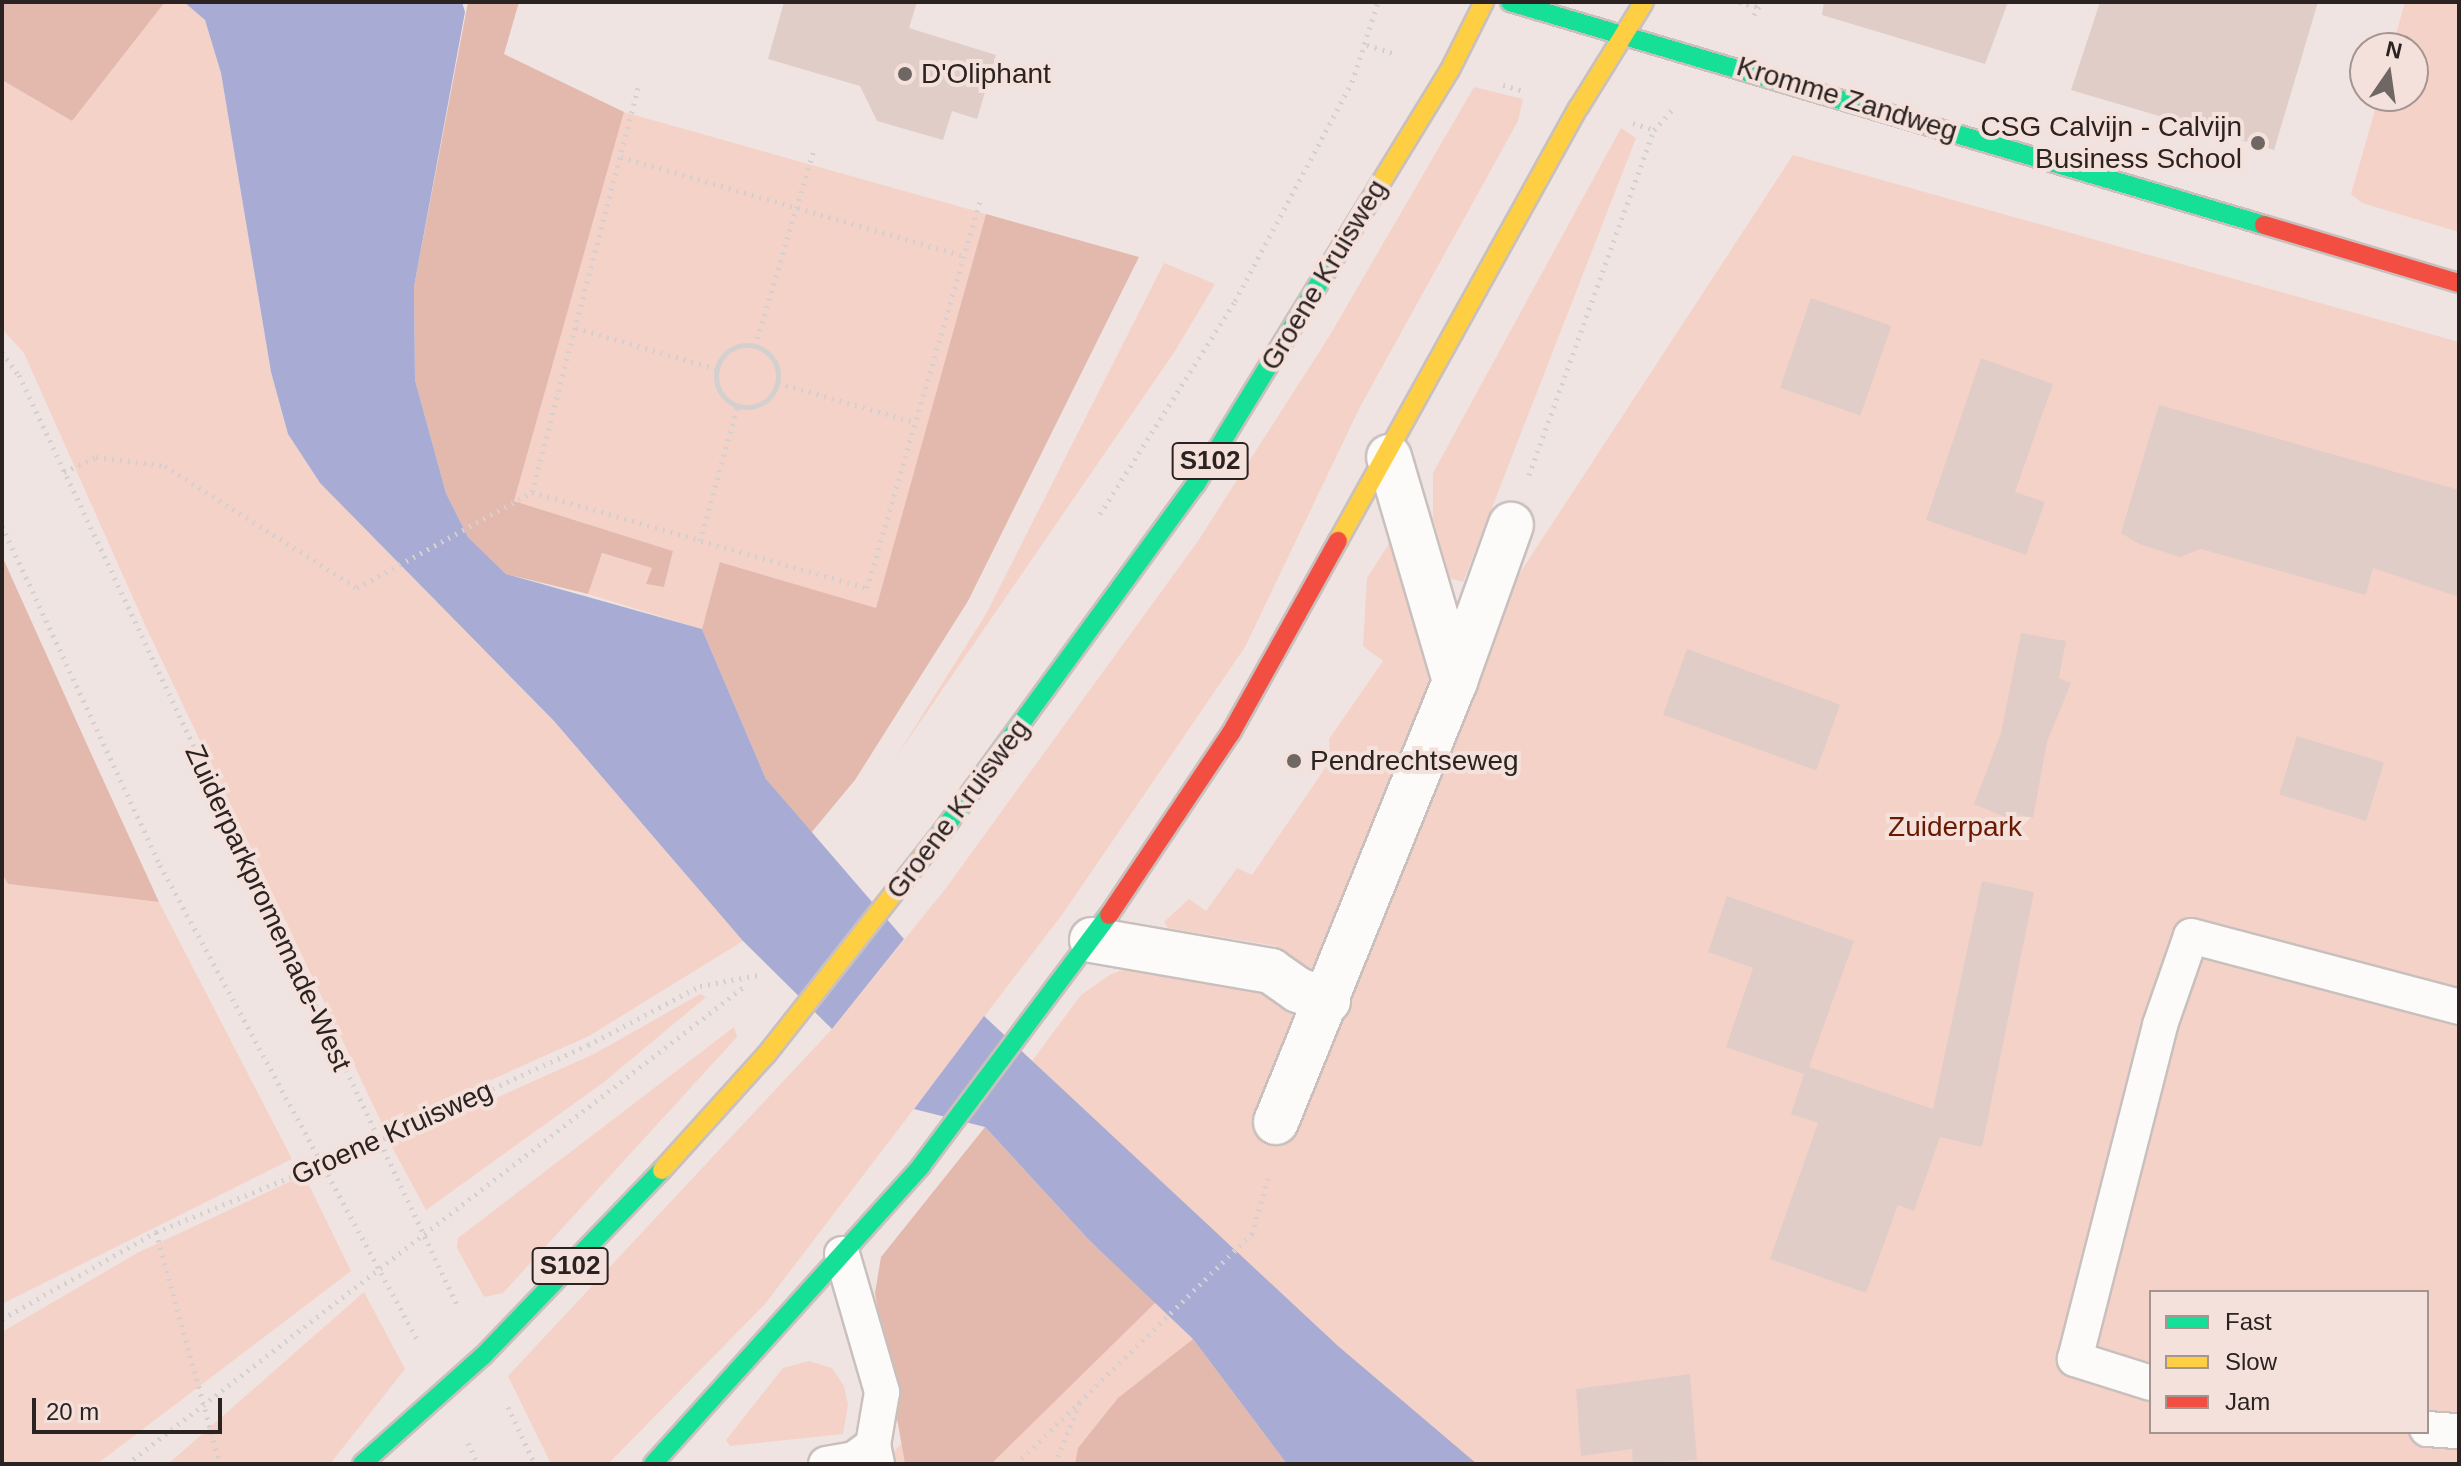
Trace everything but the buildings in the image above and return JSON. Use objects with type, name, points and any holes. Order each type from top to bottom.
[{"type":"main road","name":"Groene Kruisweg","points":[[362,1464],[483,1356],[766,1055],[894,894],[1093,631],[1196,484],[1450,70],[1484,2]]},
{"type":"main road","name":"Kromme Zandweg","points":[[1510,2],[2459,283]]},
{"type":"main road","points":[[653,1464],[921,1166],[1092,940],[1231,733],[1389,457],[1579,107],[1628,35],[1644,2]]},
{"type":"street","points":[[1389,457],[1455,681]]},
{"type":"street","points":[[1276,1122],[1328,1001],[1455,681],[1511,525]]},
{"type":"street","points":[[1092,940],[1271,971],[1298,990],[1328,1001]]},
{"type":"lane","points":[[2149,1382],[2075,1359],[2156,1041],[2191,936],[2459,1007]]},
{"type":"lane","points":[[826,1464],[875,1455],[882,1392],[842,1254]]},
{"type":"lane","points":[[2429,1429],[2459,1431]]},
{"type":"path","points":[[1097,519],[1235,301],[1367,45],[1378,2]]},
{"type":"path","points":[[1739,2],[1760,5]]},
{"type":"path","points":[[1367,45],[1654,130],[1511,525]]},
{"type":"path","points":[[64,472],[96,457],[165,466],[357,588],[380,579],[491,519],[532,492],[638,88]]},
{"type":"path","points":[[755,346],[814,149]]},
{"type":"path","points":[[621,157],[964,256]]},
{"type":"path","points":[[532,492],[867,588],[981,198]]},
{"type":"path","points":[[576,328],[717,369]]},
{"type":"path","points":[[755,346],[770,354],[778,383],[758,406],[738,405],[722,394],[717,369],[731,350],[755,346]]},
{"type":"path","name":"Zuiderparkpromemade-West","points":[[2,352],[19,375],[376,1142],[535,1464]]},
{"type":"path","points":[[778,383],[916,422]]},
{"type":"path","points":[[700,541],[738,405]]},
{"type":"path","points":[[2,526],[160,865],[383,1269]]},
{"type":"path","name":"Groene Kruisweg","points":[[2,1319],[156,1232],[376,1142],[588,1045],[700,986],[759,975],[383,1269],[127,1464]]},
{"type":"path","points":[[156,1232],[220,1464]]},
{"type":"path","points":[[1016,1464],[1081,1398],[1157,1330],[1252,1234]]},
{"type":"path","points":[[1055,1464],[1081,1398]]},
{"type":"green space","points":[[165,2],[184,2],[205,20],[221,73],[271,372],[288,434],[320,483],[554,721],[743,941],[589,1036],[384,1128],[146,627],[24,353],[2,329],[2,80],[72,121]]},
{"type":"green space","points":[[2405,2],[2459,2],[2459,232],[2362,203],[2351,194],[2374,112],[2429,112],[2429,32],[2397,32]]},
{"type":"green space","points":[[1474,87],[1523,99],[1518,121],[1360,407],[1245,647],[1064,912],[765,1304],[608,1464],[551,1464],[508,1376],[832,1029],[946,888],[1198,541],[1330,335]]},
{"type":"green space","points":[[624,112],[986,214],[876,609],[721,562],[702,629],[588,594],[601,553],[653,568],[664,587],[673,551],[514,501]]},
{"type":"green space","points":[[1621,128],[1636,138],[1463,582],[1450,578],[1433,518],[1433,473]]},
{"type":"green space","name":"Zuiderpark","points":[[1793,155],[2459,342],[2459,1464],[882,1464],[1062,1274],[1137,1159],[1032,1061],[1081,995],[1111,974],[1141,964],[1233,978],[1247,991],[1276,946],[1168,928],[1164,922],[1189,899],[1206,911],[1237,868],[1252,875],[1330,761],[1329,739],[1383,661],[1363,646],[1367,578],[1392,539],[1431,673],[1403,752]]},
{"type":"green space","points":[[1164,263],[1215,284],[1175,351],[894,760],[986,614]]},
{"type":"green space","points":[[2,874],[8,884],[159,902],[292,1159],[2,1304]]},
{"type":"green space","points":[[700,994],[706,997],[604,1082],[426,1210],[391,1145],[594,1054]]},
{"type":"green space","points":[[734,1027],[737,1037],[503,1293],[484,1297],[457,1248],[458,1238]]},
{"type":"green space","points":[[304,1175],[351,1271],[97,1464],[2,1464],[2,1332],[139,1252]]},
{"type":"green space","points":[[364,1292],[405,1369],[330,1464],[168,1464]]},
{"type":"green space","points":[[809,1361],[832,1368],[844,1386],[848,1405],[843,1434],[730,1446],[726,1440],[783,1368]]},
{"type":"shaded area","points":[[2,2],[165,2],[72,121],[2,80]]},
{"type":"shaded area","points":[[468,2],[519,2],[504,54],[624,112],[514,501],[673,551],[664,587],[646,584],[652,568],[602,553],[588,594],[506,574],[468,537],[446,493],[415,380],[414,287]]},
{"type":"shaded area","points":[[986,214],[1139,257],[968,601],[855,780],[811,833],[766,779],[702,629],[720,562],[876,608]]},
{"type":"shaded area","points":[[2,556],[159,902],[8,884],[2,874]]},
{"type":"shaded area","points":[[985,1127],[1089,1240],[1156,1302],[991,1464],[905,1464],[875,1293],[881,1257]]},
{"type":"shaded area","points":[[1193,1339],[1287,1464],[1075,1464],[1078,1448],[1118,1398]]},
{"type":"water","points":[[184,2],[462,2],[465,12],[414,287],[415,380],[446,493],[468,537],[506,574],[702,629],[766,779],[904,939],[832,1029],[743,941],[554,721],[320,483],[288,434],[271,372],[221,73],[205,20]]},
{"type":"water","points":[[984,1016],[1338,1346],[1477,1464],[1287,1464],[1193,1339],[1089,1240],[985,1127],[914,1109]]},
{"type":"traffic: fast","points":[[1510,2],[2264,225]]},
{"type":"traffic: fast","points":[[936,840],[1196,484],[1342,246]]},
{"type":"traffic: fast","points":[[653,1464],[921,1166],[1109,915]]},
{"type":"traffic: fast","points":[[362,1464],[483,1356],[662,1170]]},
{"type":"traffic: slow","points":[[1342,246],[1450,70],[1484,2]]},
{"type":"traffic: slow","points":[[1338,541],[1579,107],[1644,2]]},
{"type":"traffic: slow","points":[[662,1170],[766,1055],[936,840]]},
{"type":"traffic: jam","points":[[2264,225],[2459,283]]},
{"type":"traffic: jam","points":[[1109,915],[1231,733],[1338,541]]},
{"type":"place","name":"D'Oliphant","points":[[905,74]]},
{"type":"place","name":"CSG Calvijn - Calvijn Business School","points":[[2258,143]]},
{"type":"place","name":"Pendrechtseweg","points":[[1294,761]]}]
